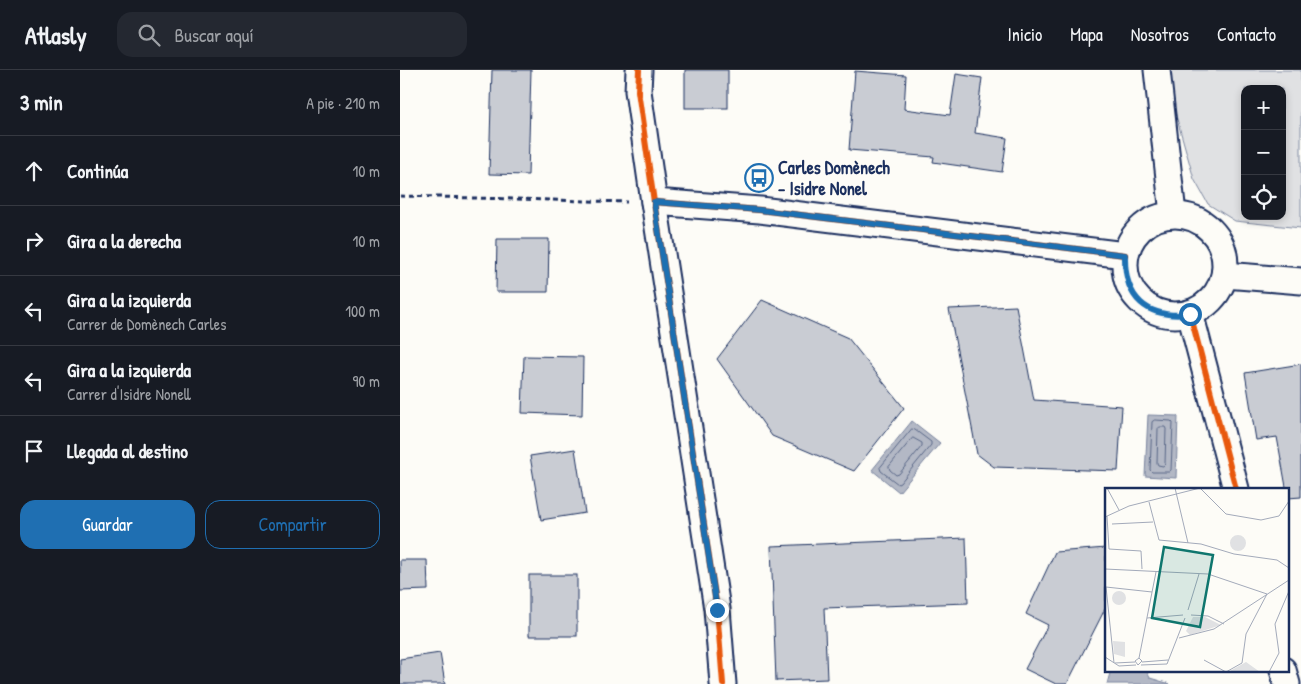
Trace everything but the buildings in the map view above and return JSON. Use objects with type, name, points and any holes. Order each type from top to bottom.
[{"type":"street","points":[[638,70],[638,91],[654,202],[717,610],[723,684]]},
{"type":"street","points":[[1157,70],[1173,214]]},
{"type":"street","points":[[654,202],[760,210],[1125,255]]},
{"type":"street","points":[[1173,214],[1188,216],[1202,222],[1214,232],[1222,245],[1225,275],[1220,288],[1203,308],[1190,314],[1173,316],[1156,312],[1141,303],[1130,290],[1125,273],[1125,255],[1131,239],[1142,226],[1156,217],[1173,214]]},
{"type":"street","points":[[1225,275],[1301,281]]},
{"type":"street","points":[[1190,314],[1236,488]]},
{"type":"path","points":[[400,196],[654,202]]},
{"type":"shaded area","points":[[1168,70],[1301,70],[1301,228],[1235,221],[1208,204],[1194,179],[1169,91]]},
{"type":"water","points":[[1148,415],[1178,416],[1176,478],[1145,476]]},
{"type":"water","points":[[912,421],[940,443],[899,492],[872,470]]},
{"type":"water","points":[[1147,672],[1150,678],[1170,684],[1107,684],[1110,673]]},
{"type":"cycle path","points":[[639,70],[638,91],[654,202],[717,609],[723,684]]},
{"type":"cycle path","points":[[654,202],[760,210],[1125,255]]},
{"type":"cycle path","points":[[1190,313],[1236,488]]},
{"type":"place","name":"Carles Domènech - Isidre Nonel","points":[[759,178]]},
{"type":"route","points":[[717,610],[654,202],[760,210],[1125,255],[1125,273],[1130,290],[1141,303],[1156,312],[1173,316],[1190,314]]}]
